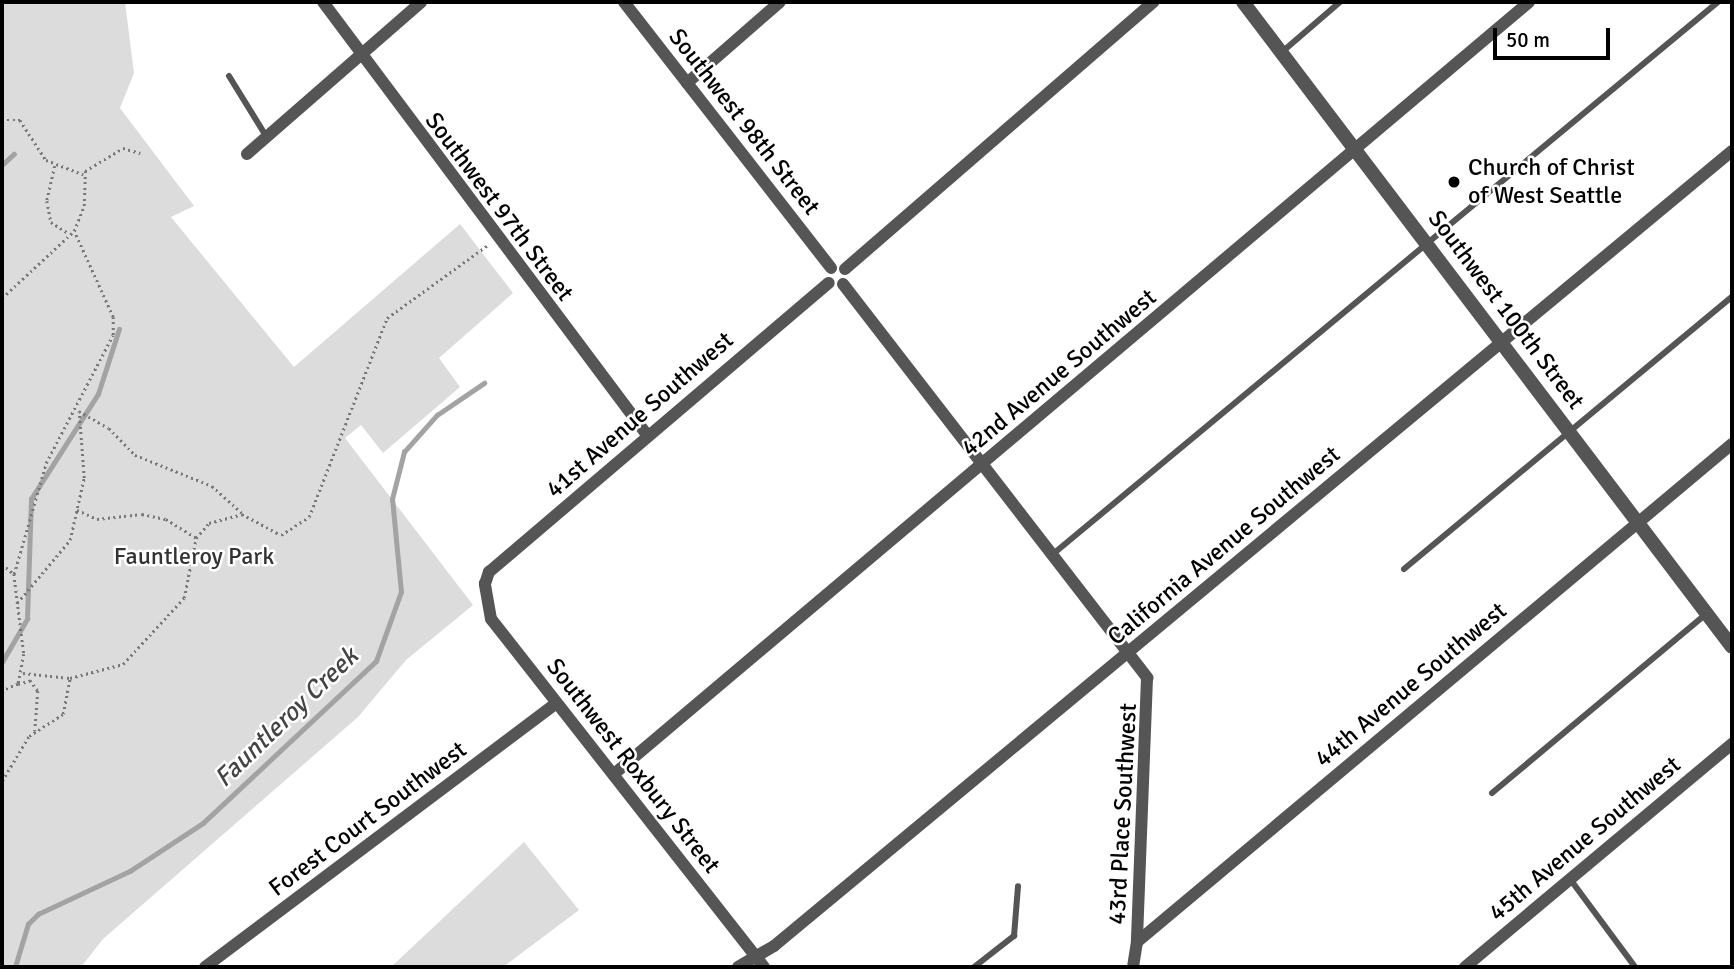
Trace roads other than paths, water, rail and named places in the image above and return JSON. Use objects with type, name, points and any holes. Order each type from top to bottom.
[{"type":"street","name":"Southwest 97th Street","points":[[323,2],[497,239],[647,435]]},
{"type":"street","points":[[247,155],[421,2]]},
{"type":"street","name":"Southwest 98th Street","points":[[624,2],[831,268]]},
{"type":"street","points":[[687,83],[780,2]]},
{"type":"street","points":[[844,284],[829,282],[831,268],[845,269],[1153,2]]},
{"type":"street","name":"Southwest 100th Street","points":[[1243,2],[1732,647]]},
{"type":"street","name":"42nd Avenue Southwest","points":[[614,774],[1529,2]]},
{"type":"street","name":"California Avenue Southwest","points":[[738,967],[1129,652],[1732,151]]},
{"type":"street","points":[[845,269],[844,284],[1129,652]]},
{"type":"street","name":"41st Avenue Southwest","points":[[485,584],[489,572],[829,282]]},
{"type":"street","name":"44th Avenue Southwest","points":[[1137,942],[1732,444]]},
{"type":"street","name":"Southwest Roxbury Street","points":[[485,584],[491,619],[764,967]]},
{"type":"street","name":"43rd Place Southwest","points":[[1129,652],[1147,678],[1151,698],[1137,942]]},
{"type":"street","name":"Forest Court Southwest","points":[[205,967],[556,704]]},
{"type":"street","name":"45th Avenue Southwest","points":[[1465,967],[1569,877],[1732,744]]},
{"type":"street","points":[[1133,967],[1137,942]]},
{"type":"lane","points":[[1282,52],[1340,2]]},
{"type":"lane","points":[[1053,554],[1429,246],[1718,2]]},
{"type":"lane","points":[[229,76],[267,137]]},
{"type":"lane","points":[[1404,569],[1732,297]]},
{"type":"lane","points":[[1492,793],[1707,613]]},
{"type":"lane","points":[[1569,877],[1635,967]]},
{"type":"lane","points":[[974,967],[1014,936],[1018,886]]},
{"type":"waterway","points":[[2,165],[14,154]]},
{"type":"waterway","name":"Fauntleroy Creek","points":[[2,662],[27,619],[31,499],[98,394],[119,329]]},
{"type":"waterway","name":"Fauntleroy Creek","points":[[15,967],[28,924],[38,914],[130,871],[203,823],[376,661],[401,592],[392,499],[404,452],[437,415],[484,383]]},
{"type":"place","name":"Church of Christ of West Seattle","points":[[1454,182]]},
{"type":"park label","name":"Fauntleroy Park","points":[[194,557]]}]
